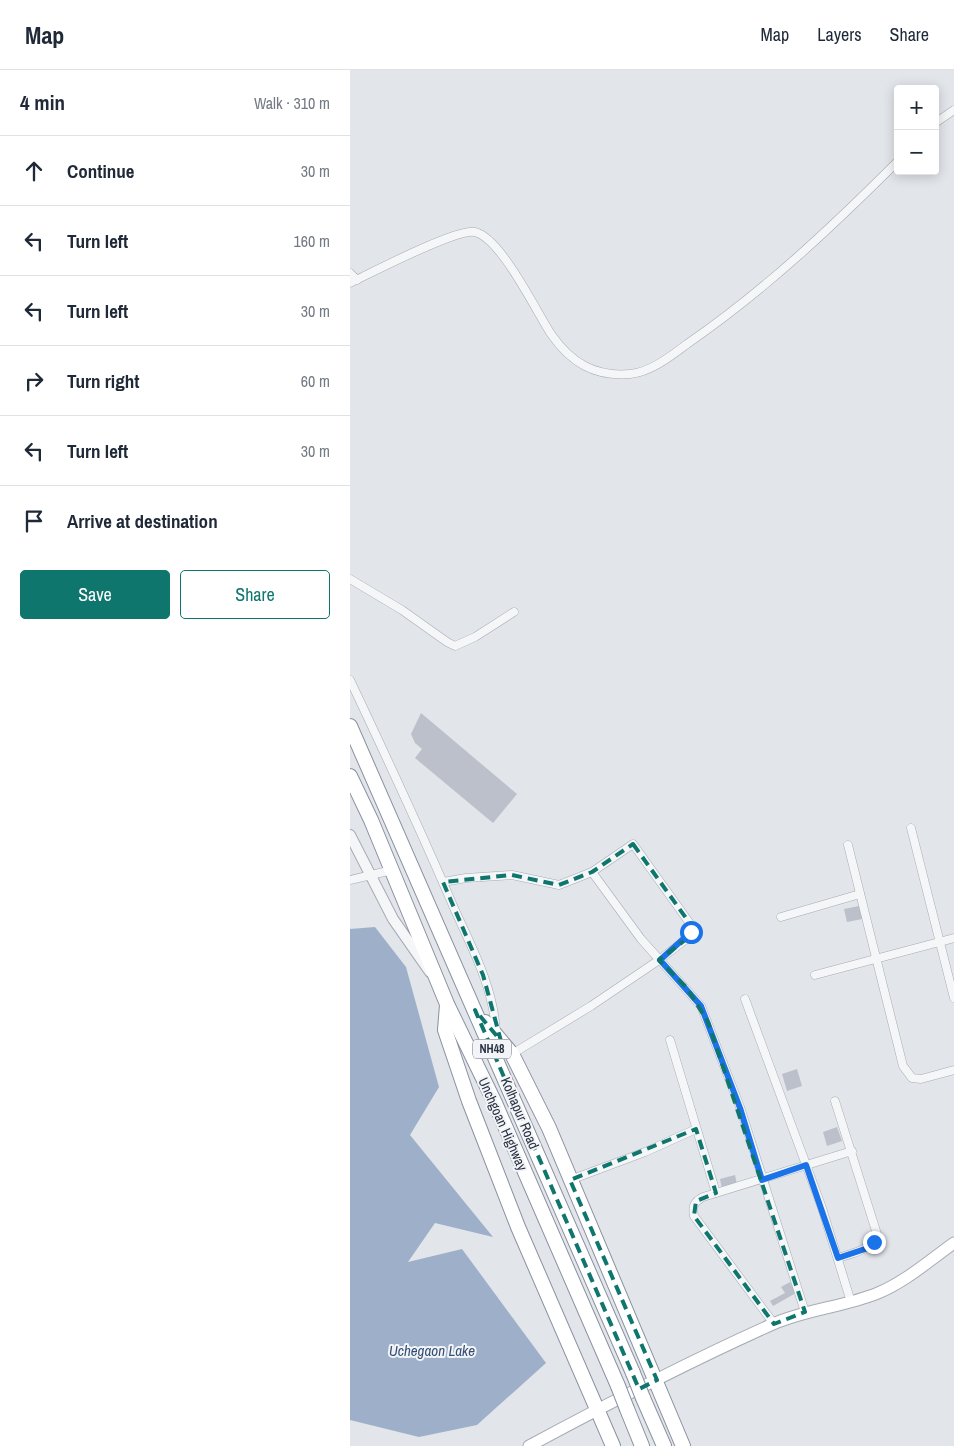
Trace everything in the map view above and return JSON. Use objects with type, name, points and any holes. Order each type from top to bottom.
[{"type":"highway","name":"Kolhapur Road","points":[[350,726],[664,1446]]},
{"type":"highway","name":"Unchgoan Highway","points":[[350,776],[392,870],[447,1004],[495,1103],[618,1386],[642,1446]]},
{"type":"highway","points":[[447,1004],[445,1030],[469,1101],[518,1227],[613,1446]]},
{"type":"highway","points":[[475,1010],[512,1054],[549,1128],[604,1262],[657,1380],[683,1446]]},
{"type":"main road","points":[[529,1446],[598,1409],[774,1324],[805,1312],[850,1302],[880,1292],[954,1243]]},
{"type":"street","points":[[939,121],[954,110]]},
{"type":"street","points":[[350,273],[354,282],[456,234],[475,232],[493,244],[509,264],[553,336],[575,361],[599,374],[632,374],[661,362],[748,299],[816,242],[894,165]]},
{"type":"street","points":[[350,579],[402,610],[446,642],[455,646],[475,637],[514,612]]},
{"type":"street","points":[[350,680],[443,882],[483,975],[495,1014],[496,1035]]},
{"type":"street","points":[[911,828],[954,998]]},
{"type":"street","points":[[350,835],[393,919],[438,983]]},
{"type":"street","points":[[443,882],[466,878],[512,875],[559,885],[592,872],[633,844],[691,925],[691,932],[685,940],[660,960],[591,1006],[512,1054]]},
{"type":"street","points":[[848,845],[903,1066],[912,1078],[921,1079],[954,1070]]},
{"type":"street","points":[[350,880],[392,870]]},
{"type":"street","points":[[592,872],[660,960],[701,1006],[740,1108],[805,1312]]},
{"type":"street","points":[[781,917],[860,894]]},
{"type":"street","points":[[814,975],[877,960],[954,938]]},
{"type":"street","points":[[745,999],[806,1165],[838,1258],[850,1302]]},
{"type":"street","points":[[670,1040],[716,1193]]},
{"type":"street","points":[[835,1101],[877,1234],[874,1242],[868,1248],[838,1258]]},
{"type":"street","points":[[570,1180],[645,1152],[696,1129]]},
{"type":"street","points":[[774,1324],[694,1216],[692,1207],[696,1201],[716,1193],[852,1151]]},
{"type":"highlighted area","points":[[633,844],[691,925],[685,940],[659,960],[687,988],[708,1022],[805,1312],[774,1324],[694,1216],[696,1201],[716,1193],[696,1129],[570,1180],[657,1380],[639,1389],[475,1010],[501,1041],[483,975],[443,882],[512,875],[559,885],[592,872]]},
{"type":"water","name":"Uchegaon Lake","points":[[375,927],[406,967],[439,1087],[410,1135],[493,1237],[435,1223],[408,1262],[462,1249],[546,1363],[477,1425],[419,1437],[350,1420],[350,929]]},
{"type":"building","points":[[421,713],[517,794],[493,823],[415,758],[422,749],[415,743],[411,734]]},
{"type":"building","points":[[859,906],[862,919],[847,922],[844,909]]},
{"type":"building","points":[[797,1069],[802,1086],[787,1091],[782,1074]]},
{"type":"building","points":[[837,1127],[842,1141],[827,1146],[823,1132]]},
{"type":"building","points":[[735,1175],[737,1185],[722,1189],[720,1179]]},
{"type":"building","points":[[790,1282],[796,1293],[773,1306],[770,1301],[785,1293],[781,1287]]},
{"type":"route","points":[[691,932],[685,940],[660,960],[687,988],[701,1006],[740,1108],[762,1180],[806,1165],[838,1258],[868,1248],[874,1242]]}]
